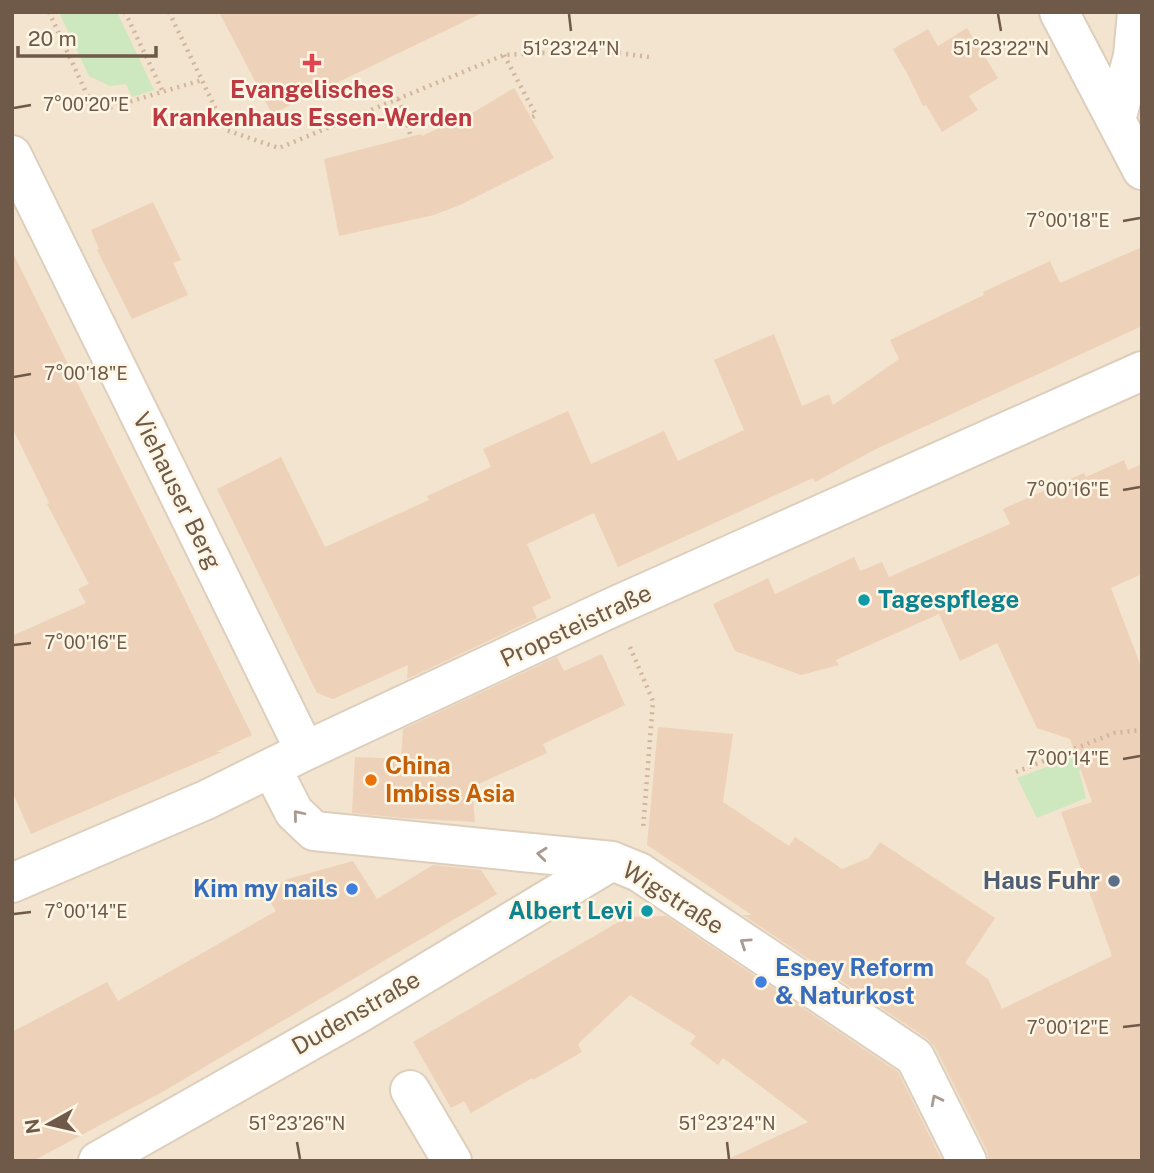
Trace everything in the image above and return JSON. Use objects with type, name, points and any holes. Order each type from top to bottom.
[{"type":"street","points":[[1059,12],[1142,170]]},
{"type":"street","points":[[1116,121],[1133,56],[1137,12]]},
{"type":"street","name":"Viehauser Berg","points":[[14,161],[306,751]]},
{"type":"street","name":"Propsteistraße","points":[[12,883],[206,800],[613,607],[1142,371]]},
{"type":"street","name":"Wigstraße","points":[[272,769],[294,812],[314,831],[625,866],[915,1057],[967,1161]]},
{"type":"street","name":"Dudenstraße","points":[[98,1161],[625,866]]},
{"type":"street","points":[[410,1090],[452,1161]]},
{"type":"path","points":[[49,12],[95,112],[202,80]]},
{"type":"path","points":[[125,12],[163,92]]},
{"type":"path","points":[[169,12],[226,131],[279,148],[504,55],[595,50],[649,57]]},
{"type":"path","points":[[504,55],[536,115],[531,118]]},
{"type":"path","points":[[398,99],[411,138]]},
{"type":"path","points":[[613,607],[653,701],[625,866]]},
{"type":"path","points":[[1016,772],[1114,733],[1142,730]]},
{"type":"shaded area","points":[[12,12],[1142,12],[1142,1161],[12,1161]]},
{"type":"green space","points":[[59,12],[117,12],[154,90],[132,97],[126,84],[110,86],[89,76]]},
{"type":"green space","points":[[1121,739],[1113,759],[1079,771],[1086,798],[1037,818],[1017,778]]},
{"type":"building","name":"Evangelisches Krankenhaus Essen-Werden","points":[[219,12],[484,12],[272,114]]},
{"type":"building","points":[[967,28],[998,78],[969,96],[978,110],[942,132],[926,105],[923,106],[893,49],[928,29],[938,46]]},
{"type":"building","points":[[514,88],[554,158],[460,205],[434,215],[339,236],[324,159],[421,134],[422,136],[474,112]]},
{"type":"building","points":[[153,202],[181,260],[173,263],[188,295],[132,319],[97,250],[99,249],[91,230]]},
{"type":"building","points":[[1142,247],[1142,326],[876,449],[815,482],[813,478],[618,567],[594,513],[527,544],[551,598],[532,607],[537,618],[407,679],[408,665],[333,699],[317,693],[217,489],[281,457],[325,547],[429,500],[427,496],[491,467],[483,449],[568,411],[591,464],[664,431],[678,461],[744,430],[714,360],[774,334],[802,406],[829,394],[833,405],[899,359],[890,340],[984,295],[983,292],[1050,261],[1060,283]]},
{"type":"building","points":[[12,251],[252,735],[216,752],[222,752],[31,834],[12,791],[12,636],[86,603],[78,589],[89,584],[47,504],[49,503],[12,427]]},
{"type":"building","points":[[1124,460],[1128,470],[1142,464],[1142,574],[1111,588],[1142,669],[1142,1161],[989,1161],[987,1151],[935,1047],[928,1039],[743,915],[752,915],[647,845],[658,727],[733,734],[723,802],[789,846],[795,837],[842,869],[869,858],[880,842],[995,918],[965,963],[988,979],[1002,1009],[1112,956],[1061,812],[1092,802],[1070,739],[1037,728],[997,643],[960,661],[939,614],[836,660],[839,665],[801,675],[735,651],[713,604],[768,578],[775,594],[854,557],[860,571],[882,562],[889,577],[1010,524],[1003,509],[1084,473],[1086,477]]},
{"type":"building","points":[[602,654],[625,705],[543,744],[547,753],[472,787],[475,822],[352,813],[355,757],[401,759],[403,729],[557,657],[564,671]]},
{"type":"building","points":[[353,861],[377,899],[433,865],[481,870],[497,894],[164,1091],[33,1161],[12,1161],[12,1032],[107,982],[118,1001],[276,911],[264,893],[288,879]]},
{"type":"building","points":[[666,916],[898,1072],[942,1161],[724,1161],[808,1122],[723,1058],[718,1065],[690,1044],[696,1036],[630,995],[578,1044],[582,1052],[471,1113],[464,1101],[451,1108],[413,1042],[627,917]]},
{"type":"place","name":"Evangelisches Krankenhaus Essen-Werden","points":[[312,63]]},
{"type":"place","name":"Tagespflege","points":[[864,600]]},
{"type":"place","name":"China Imbiss Asia","points":[[371,780]]},
{"type":"place","name":"Haus Fuhr","points":[[1114,881]]},
{"type":"place","name":"Kim my nails","points":[[352,889]]},
{"type":"place","name":"Albert Levi","points":[[647,911]]},
{"type":"place","name":"Espey Reform & Naturkost","points":[[761,982]]}]
